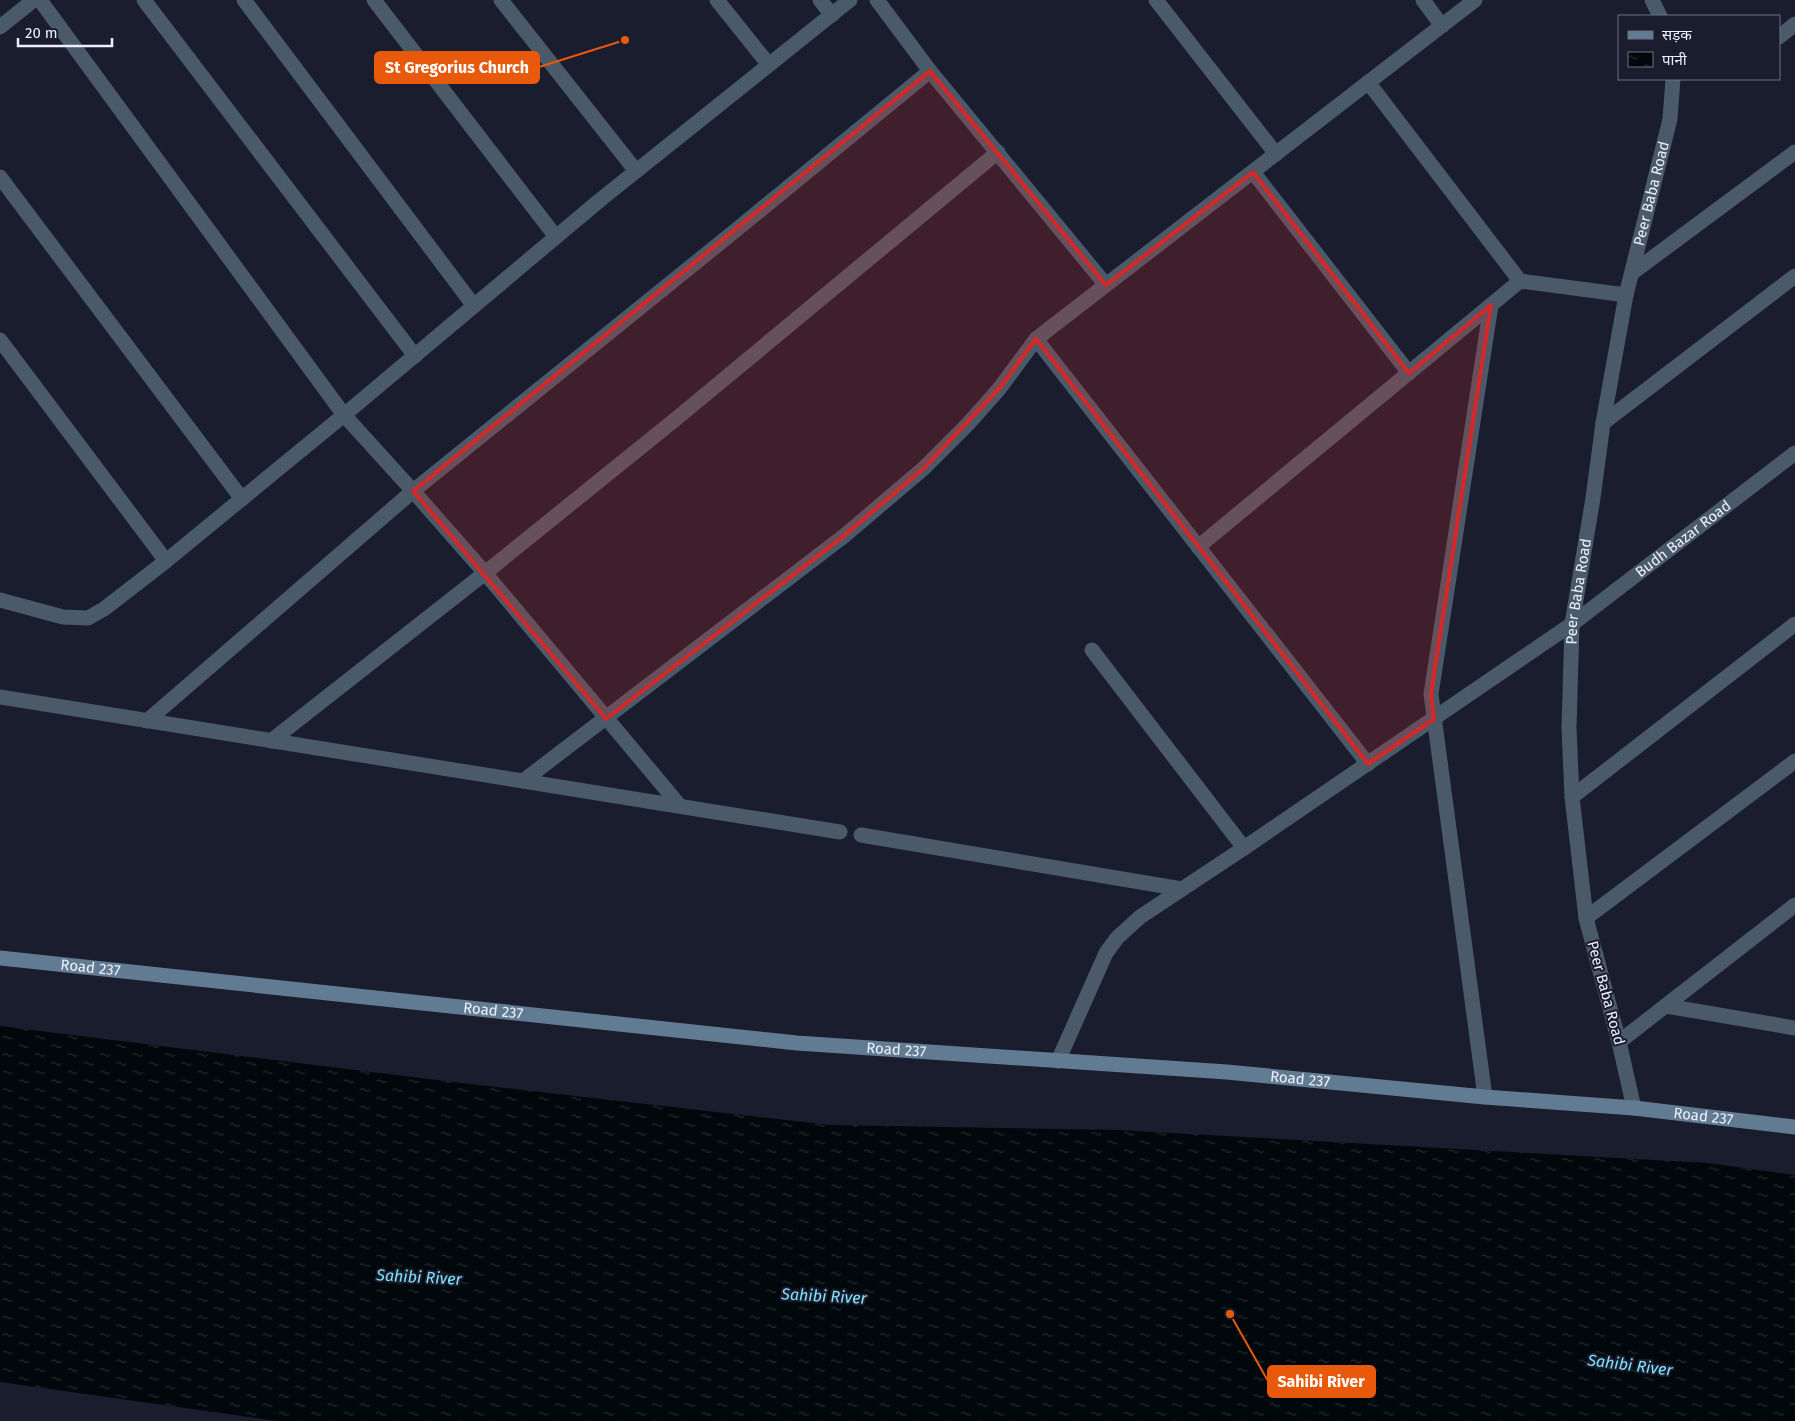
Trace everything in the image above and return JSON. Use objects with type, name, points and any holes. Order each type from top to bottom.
[{"type":"street","points":[[0,27],[34,0]]},
{"type":"street","points":[[40,0],[344,415],[414,491],[680,806]]},
{"type":"street","points":[[144,0],[415,356]]},
{"type":"street","points":[[244,0],[474,306]]},
{"type":"street","points":[[374,0],[556,237]]},
{"type":"street","points":[[500,0],[636,171]]},
{"type":"street","points":[[717,0],[769,65]]},
{"type":"street","points":[[820,0],[832,15]]},
{"type":"street","points":[[0,600],[63,617],[88,618],[104,609],[242,499],[636,171],[850,0]]},
{"type":"street","points":[[878,0],[930,70],[1106,285]]},
{"type":"street","points":[[1156,0],[1276,154]]},
{"type":"street","points":[[1423,0],[1442,26]]},
{"type":"street","points":[[523,781],[844,536],[924,468],[1000,389],[1036,340],[1475,0]]},
{"type":"street","points":[[1652,0],[1660,15]]},
{"type":"street","points":[[1780,36],[1795,24]]},
{"type":"street","points":[[147,721],[414,491],[721,243],[930,70]]},
{"type":"street","name":"Peer Baba Road","points":[[1634,1108],[1619,1042],[1586,918],[1572,797],[1569,728],[1572,624],[1593,498],[1603,423],[1626,295],[1670,119],[1673,80]]},
{"type":"street","points":[[1368,82],[1520,281],[1626,295]]},
{"type":"street","points":[[271,741],[484,574],[677,418],[998,152]]},
{"type":"street","points":[[1632,273],[1795,152]]},
{"type":"street","points":[[1253,172],[1409,373]]},
{"type":"street","points":[[0,176],[242,499]]},
{"type":"street","points":[[1603,423],[1795,276]]},
{"type":"street","points":[[1198,547],[1520,281]]},
{"type":"street","points":[[1485,1097],[1431,694],[1490,305]]},
{"type":"street","points":[[0,340],[166,561]]},
{"type":"street","points":[[1036,340],[1368,764]]},
{"type":"street","name":"Budh Bazar Road","points":[[1058,1061],[1106,953],[1117,938],[1140,917],[1572,624],[1795,453]]},
{"type":"street","points":[[1572,797],[1795,624]]},
{"type":"street","points":[[1092,650],[1244,848]]},
{"type":"street","points":[[0,698],[840,832]]},
{"type":"street","points":[[1586,918],[1795,761]]},
{"type":"street","points":[[861,835],[1182,889]]},
{"type":"street","points":[[1619,1042],[1795,905]]},
{"type":"street","name":"Road 237","points":[[0,958],[797,1043],[1227,1072],[1485,1097],[1634,1108],[1795,1127]]},
{"type":"street","points":[[1666,1006],[1795,1028]]},
{"type":"highlighted area","points":[[930,71],[1106,285],[1253,172],[1409,373],[1491,305],[1431,694],[1434,719],[1368,764],[1036,339],[999,389],[924,468],[844,536],[606,719],[413,491]]},
{"type":"water","points":[[0,1026],[445,1081],[830,1125],[1118,1130],[1708,1163],[1795,1175],[1795,1421],[278,1421],[0,1382]]},
{"type":"place","name":"St Gregorius Church","points":[[625,40]]},
{"type":"place","name":"Sahibi River","points":[[1230,1314]]}]
